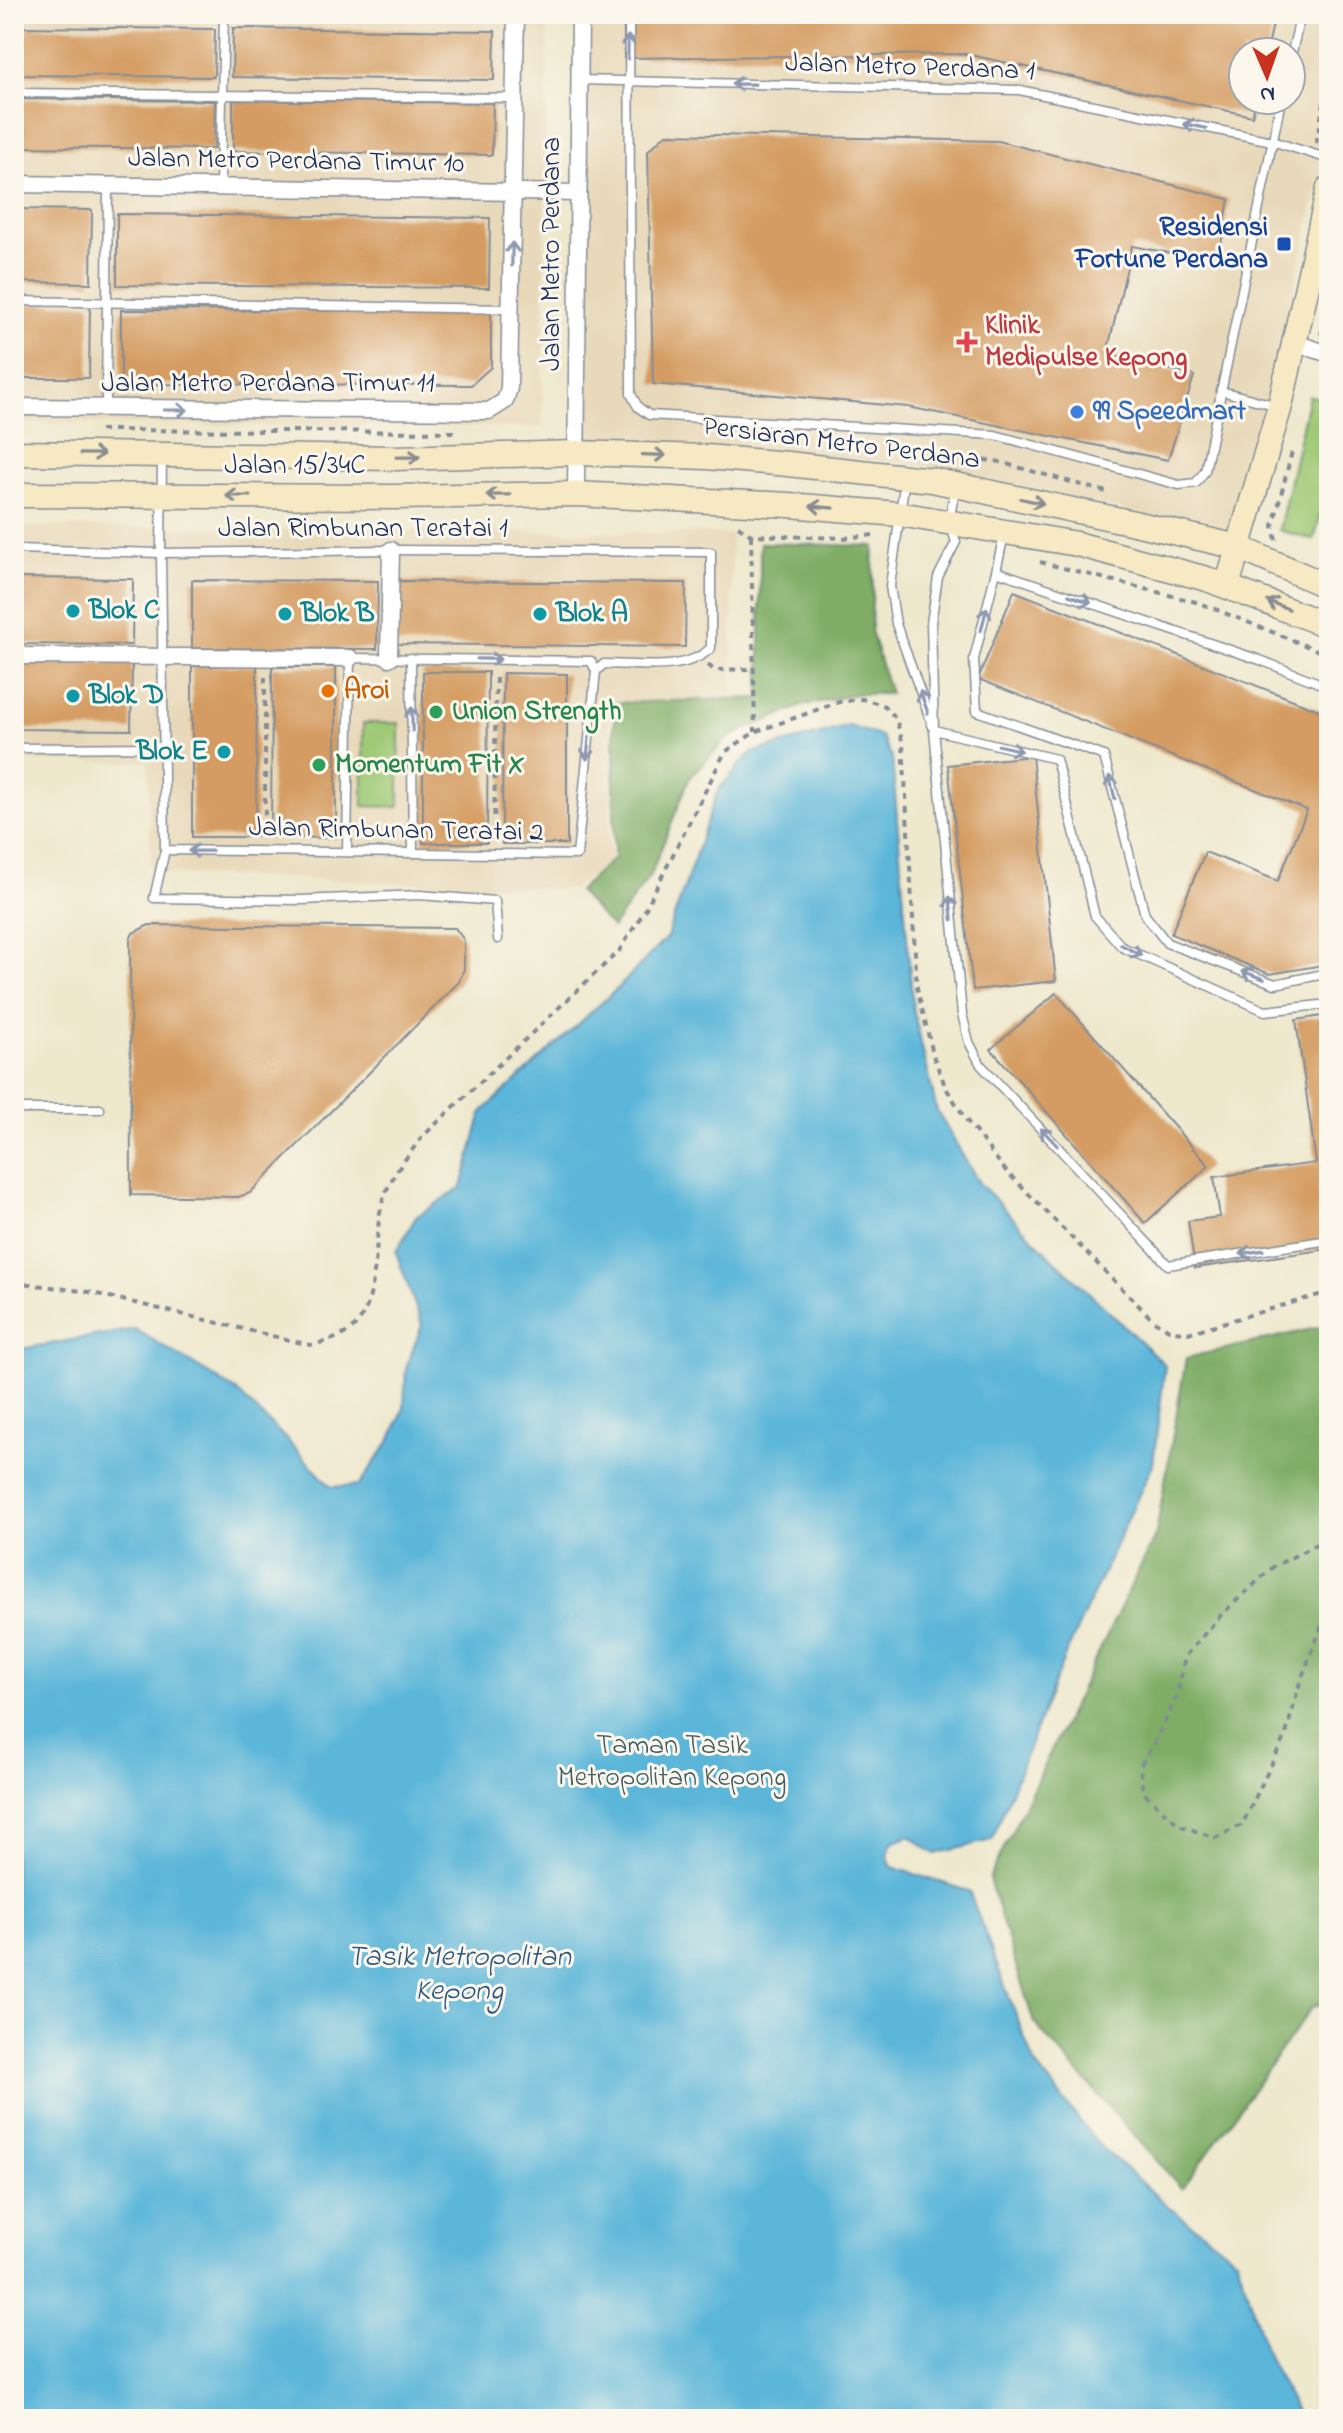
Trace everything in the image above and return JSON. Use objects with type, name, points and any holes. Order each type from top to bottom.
[{"type":"street","points":[[511,309],[516,14]]},
{"type":"street","name":"Jalan Metro Perdana","points":[[576,494],[580,14]]},
{"type":"street","name":"Jalan Metro Perdana Timur 10","points":[[14,184],[578,193]]},
{"type":"street","points":[[1227,586],[1280,406],[1329,188]]},
{"type":"street","name":"Jalan Metro Perdana Timur 11","points":[[14,407],[489,411],[505,401],[509,388],[511,309]]},
{"type":"street","points":[[1295,343],[1329,354]]},
{"type":"street","name":"Jalan 15/34C","points":[[14,453],[396,458],[576,453]]},
{"type":"street","name":"Persiaran Metro Perdana","points":[[576,453],[707,457],[905,476],[956,485],[1238,547],[1329,587]]},
{"type":"street","points":[[576,494],[789,505],[949,521],[1077,544],[1227,586],[1329,626]]},
{"type":"street","name":"Jalan 15/34C","points":[[14,495],[576,494]]},
{"type":"street","points":[[389,658],[391,550]]},
{"type":"street","points":[[14,656],[350,658]]},
{"type":"lane","points":[[220,187],[224,14]]},
{"type":"lane","points":[[629,14],[631,394],[638,407],[649,415],[995,435],[1179,485],[1196,483],[1205,471],[1277,116]]},
{"type":"lane","points":[[1296,36],[1301,14]]},
{"type":"lane","name":"Jalan Metro Perdana 1","points":[[579,80],[1019,90],[1272,141],[1329,159]]},
{"type":"lane","points":[[14,93],[515,98]]},
{"type":"lane","points":[[106,409],[108,185]]},
{"type":"lane","points":[[14,301],[511,309]]},
{"type":"lane","points":[[1221,391],[1280,406]]},
{"type":"lane","points":[[162,455],[165,850],[154,898],[301,900],[420,895],[495,901],[498,939]]},
{"type":"lane","points":[[905,476],[890,586],[896,624],[934,730]]},
{"type":"lane","points":[[956,485],[949,521],[956,542],[938,577],[931,623],[934,730],[962,1014],[969,1042],[981,1065],[1168,1265],[1329,1240]]},
{"type":"lane","points":[[1005,531],[974,659],[977,711],[1104,756],[1145,915],[1167,943],[1275,984],[1329,973]]},
{"type":"lane","name":"Jalan Rimbunan Teratai 1","points":[[14,549],[161,553],[391,550],[711,552],[711,648],[700,659]]},
{"type":"lane","points":[[996,571],[1260,660],[1329,687]]},
{"type":"lane","points":[[347,852],[350,658],[591,661],[596,671],[604,664],[685,664],[700,659]]},
{"type":"lane","points":[[411,658],[413,853]]},
{"type":"lane","name":"Jalan Rimbunan Teratai 2","points":[[165,850],[577,855],[596,671]]},
{"type":"lane","points":[[934,730],[1056,759],[1095,916],[1122,947],[1265,1011],[1329,1004]]},
{"type":"lane","points":[[14,748],[163,747]]},
{"type":"lane","points":[[14,1109],[100,1109]]},
{"type":"path","points":[[1324,323],[1329,302]]},
{"type":"path","points":[[1284,547],[1274,538],[1273,526],[1296,436]]},
{"type":"path","points":[[751,535],[755,732]]},
{"type":"path","points":[[265,657],[265,851]]},
{"type":"path","points":[[494,854],[496,659]]},
{"type":"path","points":[[700,659],[714,670],[753,669]]},
{"type":"path","points":[[14,1282],[89,1292],[310,1345],[334,1339],[351,1330],[362,1319],[370,1299],[383,1199],[400,1166],[422,1137],[619,951],[645,910],[725,752],[755,732],[839,702],[862,699],[883,705],[896,718],[903,744],[917,988],[934,1058],[946,1088],[1006,1171],[1154,1321],[1169,1330],[1188,1333],[1329,1292]]},
{"type":"path","points":[[1321,1542],[1323,1623],[1300,1682],[1286,1734],[1242,1825],[1215,1838],[1179,1825],[1143,1792],[1140,1766],[1177,1696],[1185,1656],[1222,1614],[1273,1567],[1321,1542],[1329,1530]]},
{"type":"shaded area","points":[[14,14],[548,14],[542,427],[14,423]]},
{"type":"shaded area","points":[[587,14],[1329,14],[1329,135],[1265,415],[1231,534],[927,466],[727,448],[585,442]]},
{"type":"shaded area","points":[[14,526],[731,534],[733,698],[609,701],[610,861],[571,889],[151,873],[148,762],[14,761]]},
{"type":"green space","points":[[1309,396],[1329,399],[1329,480],[1314,540],[1279,530]]},
{"type":"green space","points":[[760,543],[874,546],[871,631],[890,694],[855,694],[802,706],[730,736],[690,777],[651,874],[612,928],[578,891],[614,858],[614,703],[760,698]]},
{"type":"green space","points":[[363,723],[399,723],[399,807],[363,806]]},
{"type":"green space","points":[[1329,1325],[1329,2003],[1312,2007],[1182,2189],[1034,2023],[989,1879],[1156,1534],[1186,1358]]},
{"type":"water","name":"Tasik Metropolitan Kepong","points":[[849,726],[881,736],[892,758],[913,1009],[937,1111],[979,1183],[1045,1251],[1165,1365],[1153,1464],[1064,1658],[992,1840],[935,1854],[910,1836],[892,1843],[887,1855],[892,1867],[969,1891],[1034,2063],[1099,2145],[1169,2207],[1237,2259],[1268,2358],[1300,2419],[14,2419],[14,1350],[135,1329],[234,1389],[331,1487],[359,1485],[391,1439],[404,1408],[406,1368],[422,1325],[396,1252],[416,1217],[462,1187],[482,1112],[621,985],[667,937],[718,790],[751,753]]},
{"type":"building","points":[[624,14],[1275,14],[1270,36],[1227,36],[1227,111],[966,54],[624,58]]},
{"type":"building","points":[[14,27],[215,29],[214,77],[14,75]]},
{"type":"building","points":[[233,28],[495,31],[494,80],[232,77]]},
{"type":"building","points":[[14,99],[215,101],[214,149],[14,147]]},
{"type":"building","points":[[233,100],[493,103],[492,155],[233,151]]},
{"type":"building","points":[[666,134],[998,141],[1229,199],[1218,262],[1132,246],[1107,353],[1194,376],[1168,460],[908,407],[653,384],[648,151]]},
{"type":"building","points":[[14,209],[92,210],[91,283],[14,282]]},
{"type":"building","points":[[117,214],[490,218],[489,288],[117,285]]},
{"type":"building","points":[[14,304],[90,304],[89,378],[14,378]]},
{"type":"building","points":[[121,310],[491,311],[491,367],[471,385],[121,384]]},
{"type":"building","name":"Blok C","points":[[14,578],[133,579],[132,645],[14,644]]},
{"type":"building","name":"Blok B","points":[[192,580],[378,581],[377,649],[192,648]]},
{"type":"building","name":"Blok A","points":[[395,581],[686,583],[685,647],[394,644]]},
{"type":"building","points":[[1014,591],[1329,714],[1329,964],[1270,974],[1171,934],[1205,852],[1278,881],[1307,810],[978,679]]},
{"type":"building","name":"Blok D","points":[[14,661],[132,663],[131,730],[14,729]]},
{"type":"building","name":"Blok E","points":[[192,666],[257,666],[256,837],[192,837]]},
{"type":"building","points":[[272,667],[336,667],[336,838],[271,837]]},
{"type":"building","points":[[423,672],[488,672],[487,843],[423,843]]},
{"type":"building","points":[[503,673],[567,674],[567,844],[502,844]]},
{"type":"building","points":[[1032,756],[1056,981],[973,990],[948,765]]},
{"type":"building","points":[[149,925],[455,928],[464,940],[464,969],[459,982],[250,1193],[238,1197],[131,1195],[130,940],[133,933]]},
{"type":"building","points":[[1056,993],[1209,1166],[1145,1223],[991,1049]]},
{"type":"building","points":[[1329,1015],[1329,1249],[1195,1268],[1188,1221],[1220,1217],[1214,1177],[1316,1163],[1296,1020]]},
{"type":"place","name":"Residensi Fortune Perdana","points":[[1284,244]]},
{"type":"place","name":"Klinik Medipulse Kepong","points":[[967,342]]},
{"type":"place","name":"99 Speedmart","points":[[1077,412]]},
{"type":"place","name":"Blok C","points":[[73,611]]},
{"type":"place","name":"Blok B","points":[[285,614]]},
{"type":"place","name":"Blok A","points":[[540,614]]},
{"type":"place","name":"Aroi","points":[[328,691]]},
{"type":"place","name":"Blok D","points":[[73,696]]},
{"type":"place","name":"Union Strength","points":[[436,712]]},
{"type":"place","name":"Blok E","points":[[224,752]]},
{"type":"place","name":"Momentum Fit X","points":[[319,765]]},
{"type":"park label","name":"Taman Tasik Metropolitan Kepong","points":[[672,1762]]}]
